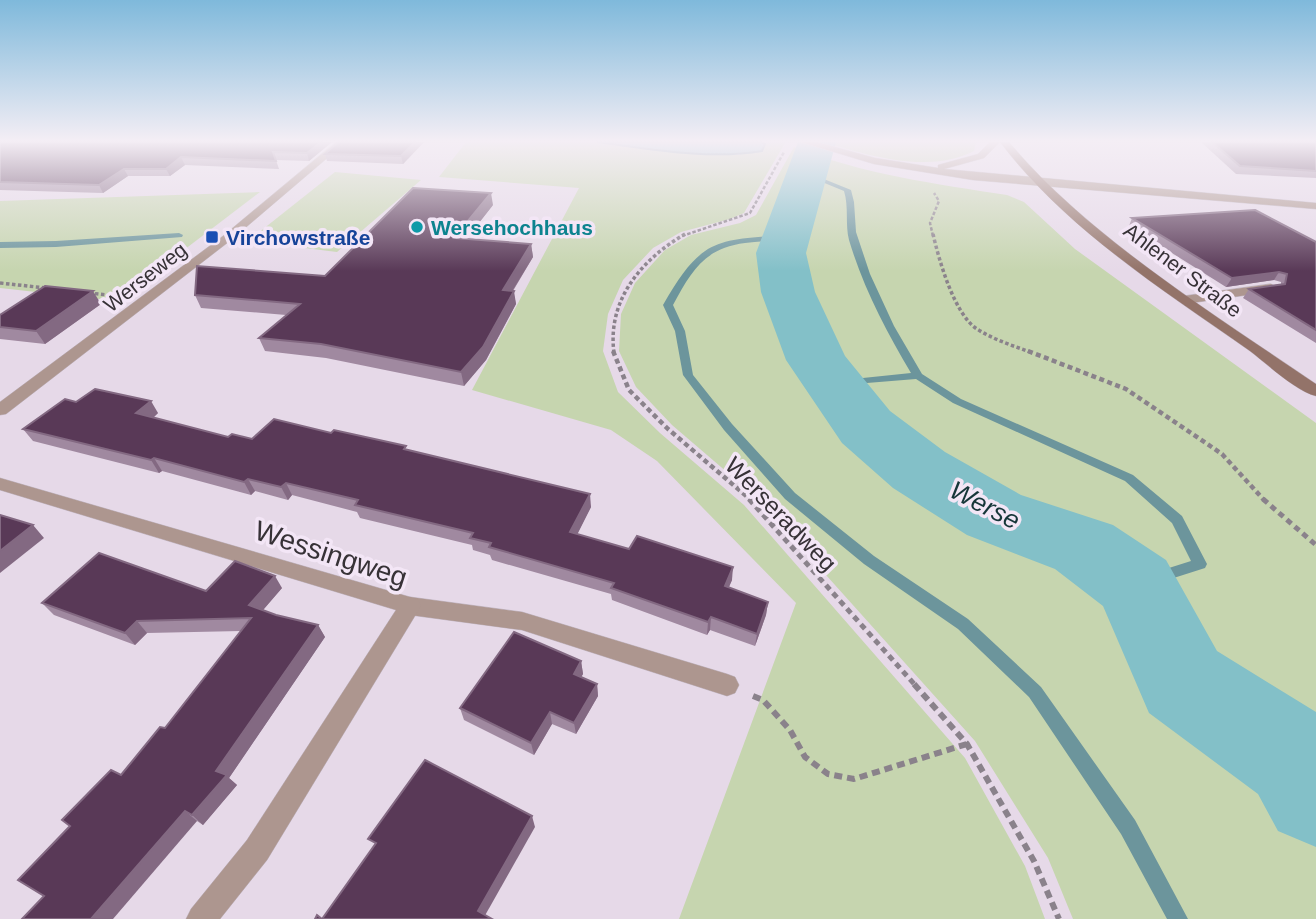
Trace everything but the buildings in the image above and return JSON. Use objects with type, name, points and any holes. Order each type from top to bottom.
[{"type":"main road","name":"Ahlener Straße","points":[[1042,185],[1079,218],[1184,300],[1316,391]]},
{"type":"street","name":"Werseweg","points":[[0,410],[147,300],[291,185]]},
{"type":"street","points":[[1052,185],[1316,206]]},
{"type":"street","points":[[1184,300],[1274,287]]},
{"type":"street","name":"Wessingweg","points":[[0,484],[410,607],[257,850],[201,919]]},
{"type":"street","points":[[410,607],[522,621],[727,685]]},
{"type":"path","name":"Werseradweg","points":[[766,185],[750,214],[687,233],[661,248],[629,281],[615,313],[613,351],[629,390],[668,429],[751,500],[967,744],[1034,860],[1059,919]]},
{"type":"path","points":[[929,185],[939,201],[930,223],[939,259],[963,316],[975,328],[999,340],[1126,389],[1222,454],[1273,510],[1316,545]]},
{"type":"path","points":[[0,283],[54,289]]},
{"type":"path","points":[[80,292],[147,300]]},
{"type":"path","points":[[727,685],[763,700],[790,730],[805,757],[828,774],[854,779],[967,744]]},
{"type":"green space","points":[[319,185],[415,185],[337,252],[248,241]]},
{"type":"green space","points":[[539,185],[760,185],[744,213],[681,232],[653,248],[623,280],[608,314],[603,351],[618,392],[660,433],[744,505],[965,758],[1025,866],[1045,919],[679,919],[796,603],[657,461],[611,430],[472,390],[579,188]]},
{"type":"green space","points":[[773,185],[944,185],[1007,195],[1024,202],[1075,249],[1316,423],[1316,919],[1073,919],[1048,858],[975,741],[756,497],[672,425],[636,387],[619,351],[621,314],[635,283],[665,250],[691,235],[740,223],[756,215]]},
{"type":"green space","points":[[260,192],[117,301],[0,288],[0,201]]},
{"type":"waterway","name":"Werse","points":[[803,185],[781,253],[788,292],[817,360],[866,427],[919,470],[994,515],[1084,547],[1136,584],[1183,682],[1295,758],[1316,793]]},
{"type":"waterway","points":[[834,185],[847,190],[852,232],[865,274],[889,326],[918,376]]},
{"type":"waterway","points":[[0,245],[56,244],[179,235]]},
{"type":"waterway","points":[[787,237],[728,243],[714,248],[692,267],[668,305],[680,331],[688,375],[728,427],[790,496],[869,560],[963,624],[1035,692],[1128,827],[1178,919]]},
{"type":"waterway","points":[[834,384],[918,376]]},
{"type":"waterway","points":[[918,376],[957,401],[1129,478],[1177,520],[1200,564],[1136,584]]},
{"type":"place","name":"Wersehochhaus","points":[[417,227]]},
{"type":"place","name":"Virchowstraße","points":[[212,237]]}]
